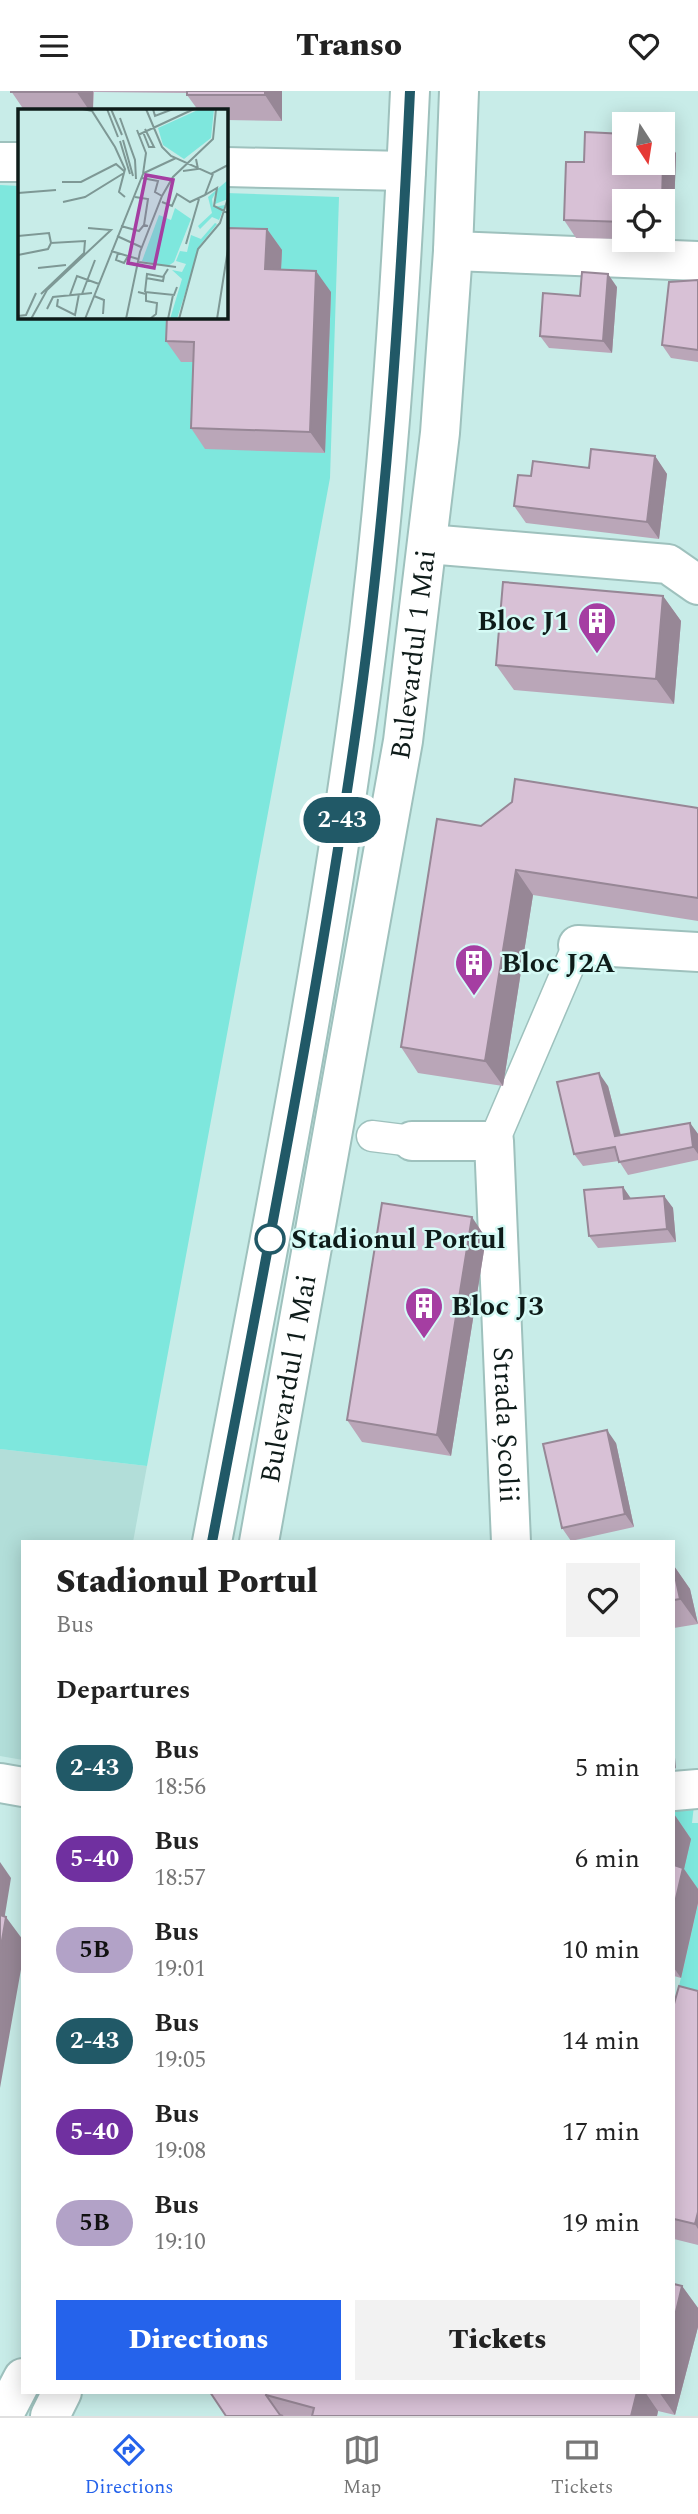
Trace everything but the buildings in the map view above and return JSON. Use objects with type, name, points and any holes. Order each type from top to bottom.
[{"type":"main road","name":"Bulevardul 1 Mai","points":[[212,1540],[274,1215],[356,735],[389,440],[410,91]]},
{"type":"main road","name":"Bulevardul 1 Mai","points":[[259,1540],[403,741],[428,544],[453,251],[459,91]]},
{"type":"main road","points":[[0,162],[18,162]]},
{"type":"main road","points":[[228,167],[406,171]]},
{"type":"main road","points":[[453,251],[698,261]]},
{"type":"main road","points":[[428,544],[668,564],[698,585]]},
{"type":"main road","points":[[578,945],[698,952]]},
{"type":"main road","points":[[412,1141],[494,1141]]},
{"type":"main road","name":"Strada Școlii","points":[[494,1141],[512,1540]]},
{"type":"main road","points":[[0,1783],[21,1787]]},
{"type":"main road","points":[[675,1790],[698,1789]]},
{"type":"main road","points":[[3,2416],[21,2382]]},
{"type":"main road","points":[[50,2416],[61,2394]]},
{"type":"street","name":"Strada Școlii","points":[[494,1141],[578,945]]},
{"type":"street","points":[[372,1136],[412,1141]]},
{"type":"shaded area","points":[[0,185],[18,186],[18,319],[228,319],[228,193],[339,197],[330,478],[147,1466],[0,1449]]},
{"type":"shaded area","points":[[0,1449],[147,1466],[133,1540],[21,1540],[21,1760],[0,1756]]},
{"type":"shaded area","points":[[675,1805],[694,1805],[692,1823],[698,1823],[698,1892],[680,1888]]},
{"type":"shaded area","points":[[698,1903],[698,2011],[675,2090],[675,2004]]},
{"type":"bus line","name":"2-43","points":[[212,1540],[274,1215],[356,735],[389,440],[410,91]]},
{"type":"place","name":"Bloc J1","points":[[597,655]]},
{"type":"place","name":"Bloc J2A","points":[[474,997]]},
{"type":"place","name":"Stadionul Portul","points":[[270,1239]]},
{"type":"place","name":"Bloc J3","points":[[424,1340]]}]
